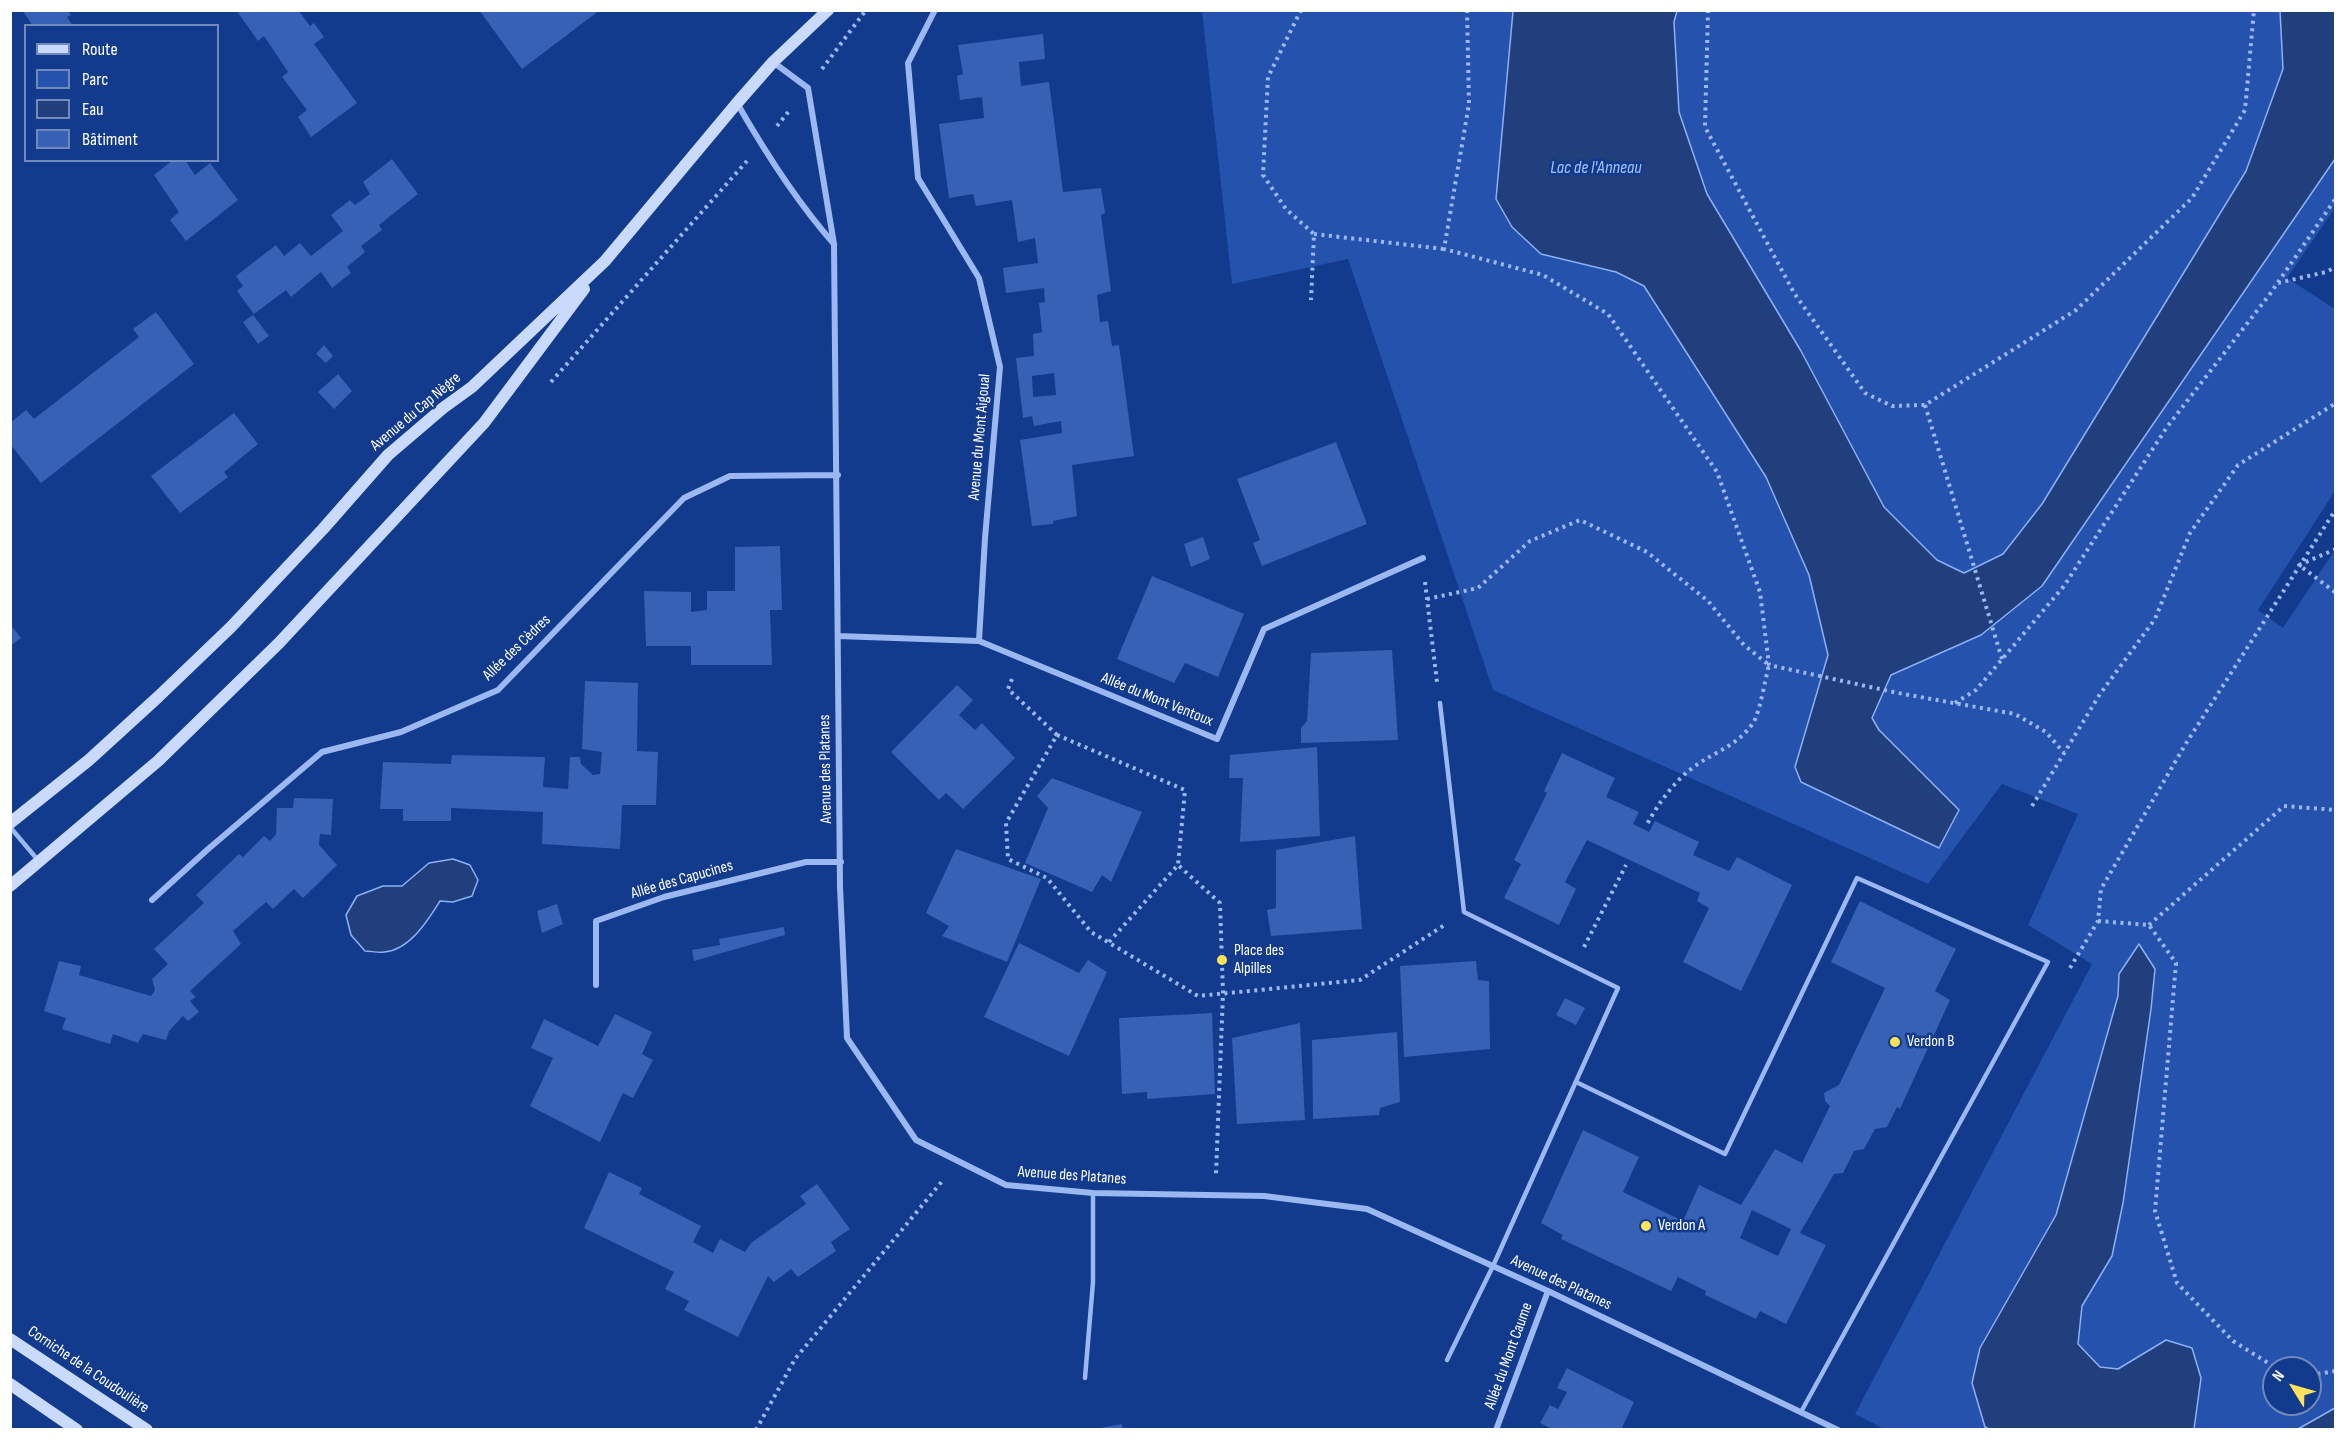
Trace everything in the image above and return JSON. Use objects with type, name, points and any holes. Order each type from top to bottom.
[{"type":"street","name":"Avenue du Cap Nègre","points":[[10,825],[89,760],[231,627],[323,529],[388,455],[443,408],[472,387],[605,261],[736,103],[773,62],[828,10]]},
{"type":"street","name":"Avenue du Mont Aigoual","points":[[935,10],[908,63],[918,178],[979,278],[1000,367],[985,538],[979,641]]},
{"type":"street","name":"Avenue des Platanes","points":[[773,62],[808,88],[834,244],[838,475],[840,887],[848,1038],[916,1140],[1006,1185],[1093,1192],[1264,1196],[1367,1209],[1548,1291],[1838,1430]]},
{"type":"street","points":[[736,103],[761,145],[812,219],[834,244]]},
{"type":"street","points":[[10,886],[158,761],[287,635],[484,423],[605,261]]},
{"type":"street","name":"Allée des Cèdres","points":[[152,900],[207,849],[322,752],[401,732],[498,690],[684,498],[730,476],[838,475]]},
{"type":"street","name":"Allée du Mont Ventoux","points":[[838,636],[979,641],[1217,739],[1264,629],[1423,558]]},
{"type":"street","name":"Allée des Capucines","points":[[596,985],[596,921],[664,897],[795,864],[841,862]]},
{"type":"street","name":"Allée du Mont Caume","points":[[1496,1430],[1548,1291]]},
{"type":"street","name":"Corniche de la Coudoulière","points":[[10,1339],[147,1430]]},
{"type":"street","points":[[10,1384],[77,1430]]},
{"type":"lane","points":[[1440,703],[1464,912],[1618,987],[1493,1266],[1447,1360]]},
{"type":"lane","points":[[10,825],[40,862]]},
{"type":"lane","points":[[1576,1082],[1725,1154],[1857,878],[2048,962],[1801,1412]]},
{"type":"lane","points":[[1085,1378],[1093,1282],[1093,1192]]},
{"type":"path","points":[[1301,10],[1268,77],[1263,175],[1286,209],[1314,234],[1444,249],[1543,275],[1608,314],[1718,472],[1760,592],[1769,665],[1755,721],[1734,744],[1694,766],[1668,791],[1646,826]]},
{"type":"path","points":[[1444,249],[1469,104],[1467,10]]},
{"type":"path","points":[[1708,10],[1705,128],[1794,293],[1865,393],[1892,406],[1925,405],[2076,310],[2192,198],[2245,110],[2254,10]]},
{"type":"path","points":[[548,385],[730,180]]},
{"type":"path","points":[[1954,703],[1976,690],[2064,586],[2168,427],[2277,283],[2336,198]]},
{"type":"path","points":[[1311,300],[1314,234]]},
{"type":"path","points":[[2277,283],[2326,272],[2336,267]]},
{"type":"path","points":[[2032,806],[2100,694],[2155,619],[2190,533],[2238,465],[2336,403]]},
{"type":"path","points":[[1925,405],[2002,659]]},
{"type":"path","points":[[1427,599],[1478,588],[1530,541],[1580,520],[1647,552],[1708,601],[1744,645],[1769,665],[1898,693],[2015,714],[2046,732],[2064,753]]},
{"type":"path","points":[[2336,549],[2299,565],[2336,593]]},
{"type":"path","points":[[1423,558],[1440,703]]},
{"type":"path","points":[[1020,658],[1008,690],[1057,735],[1185,790],[1178,865],[1109,942]]},
{"type":"path","points":[[1057,735],[1006,823],[1008,860],[1047,878],[1091,932],[1198,996],[1360,980],[1464,912]]},
{"type":"path","points":[[2098,921],[2149,925],[2284,806],[2336,810]]},
{"type":"path","points":[[1178,865],[1220,903],[1223,993],[1215,1195]]},
{"type":"path","points":[[1574,966],[1626,865]]},
{"type":"path","points":[[2149,925],[2176,963],[2155,1211],[2176,1283],[2233,1341],[2262,1359]]},
{"type":"path","points":[[756,1430],[795,1359],[959,1161]]},
{"type":"green space","points":[[1677,10],[2280,11],[2283,69],[2246,171],[2042,504],[2003,554],[1965,573],[1937,560],[1884,507],[1801,351],[1707,194],[1679,112],[1674,22]]},
{"type":"green space","points":[[1202,11],[1513,11],[1497,199],[1541,253],[1616,272],[1644,286],[1766,477],[1809,575],[1828,655],[1795,767],[1939,847],[1959,810],[1879,730],[1871,718],[1891,675],[1912,665],[2042,586],[2335,159],[2335,208],[2287,278],[2335,309],[2335,491],[2258,610],[2283,628],[2335,550],[2335,1408],[2322,1415],[2322,1356],[2262,1356],[2262,1416],[2321,1416],[2298,1429],[2194,1429],[2201,1378],[2166,1340],[2118,1369],[2100,1367],[2078,1344],[2082,1306],[2112,1256],[2119,974],[2118,996],[2056,1215],[1980,1348],[1985,1427],[1989,1429],[1884,1429],[1855,1414],[2092,964],[2028,925],[2078,814],[2002,784],[1928,884],[1493,690],[1348,259],[1232,284]]},
{"type":"water","name":"Lac de l'Anneau","points":[[1513,11],[1677,11],[1674,22],[1679,112],[1707,194],[1801,351],[1884,507],[1937,560],[1964,573],[2003,554],[2042,504],[2246,171],[2283,69],[2280,11],[2335,11],[2335,159],[2042,586],[1981,635],[1891,675],[1872,718],[1879,730],[1959,810],[1939,848],[1801,782],[1795,767],[1828,655],[1809,575],[1766,477],[1644,286],[1616,272],[1541,254],[1512,227],[1496,199]]},
{"type":"water","points":[[453,859],[470,865],[478,880],[472,896],[453,902],[440,901],[417,933],[402,946],[384,952],[365,951],[351,935],[346,915],[357,896],[383,886],[402,886],[429,863]]},
{"type":"water","points":[[2139,944],[2155,969],[2123,1203],[2112,1256],[2082,1306],[2078,1344],[2100,1367],[2118,1369],[2166,1340],[2192,1348],[2201,1378],[2194,1429],[1989,1429],[1985,1427],[1972,1383],[1980,1348],[2056,1215],[2118,996],[2119,974]]},
{"type":"water","points":[[2335,1408],[2335,1429],[2298,1429],[2322,1416]]},
{"type":"building","points":[[22,10],[67,10],[71,15],[67,17],[72,24],[32,24]]},
{"type":"building","points":[[236,10],[298,10],[310,26],[314,23],[324,37],[314,44],[357,103],[311,137],[298,117],[307,110],[282,77],[288,72],[264,36],[258,41]]},
{"type":"building","points":[[479,10],[600,10],[522,69]]},
{"type":"building","points":[[1043,34],[1045,59],[1019,62],[1021,86],[1049,82],[1063,192],[1101,188],[1105,213],[1101,215],[1111,291],[1097,295],[1100,322],[1108,321],[1112,346],[1119,345],[1134,456],[1072,465],[1077,516],[1053,521],[1053,524],[1032,526],[1020,440],[1062,433],[1061,421],[1034,426],[1032,416],[1023,418],[1016,358],[1034,356],[1033,334],[1042,332],[1039,303],[1045,302],[1044,288],[1006,293],[1003,268],[1038,263],[1035,238],[1018,242],[1012,200],[976,206],[973,194],[949,198],[939,124],[984,118],[982,97],[960,100],[957,76],[963,74],[958,45]],"holes":[[[1054,373],[1056,395],[1033,397],[1032,376]]]},
{"type":"building","points":[[392,159],[418,194],[379,225],[382,230],[361,246],[365,252],[347,267],[351,273],[332,288],[321,272],[291,297],[286,290],[254,314],[237,291],[243,286],[236,276],[276,245],[284,256],[300,243],[311,256],[343,231],[331,215],[350,200],[355,205],[370,194],[363,182]]},
{"type":"building","points":[[170,162],[186,162],[195,175],[210,163],[238,200],[186,241],[170,220],[179,212],[154,175]]},
{"type":"building","points":[[156,312],[194,364],[41,483],[10,444],[10,423],[26,410],[34,419],[139,337],[133,329]]},
{"type":"building","points":[[253,315],[269,336],[258,344],[243,322]]},
{"type":"building","points":[[324,345],[333,356],[326,363],[316,354]]},
{"type":"building","points":[[338,374],[352,391],[334,409],[318,392]]},
{"type":"building","points":[[234,413],[258,444],[224,472],[228,477],[180,513],[151,476]]},
{"type":"building","points":[[1336,442],[1367,524],[1262,566],[1253,543],[1260,540],[1237,479]]},
{"type":"building","points":[[1203,537],[1210,559],[1191,567],[1184,544]]},
{"type":"building","points":[[780,546],[782,610],[770,610],[772,665],[691,665],[691,646],[646,646],[644,591],[691,592],[691,612],[707,610],[707,591],[735,591],[735,547]]},
{"type":"building","points":[[1152,576],[1244,614],[1218,677],[1185,663],[1174,683],[1117,659]]},
{"type":"building","points":[[10,624],[21,638],[10,646]]},
{"type":"building","points":[[1392,650],[1398,740],[1301,743],[1301,728],[1307,721],[1311,653]]},
{"type":"building","points":[[585,681],[638,683],[637,751],[658,752],[656,805],[622,805],[620,849],[542,844],[543,812],[451,808],[451,821],[403,821],[403,809],[380,809],[383,762],[451,764],[452,755],[545,757],[543,787],[568,789],[570,757],[580,757],[581,764],[593,775],[600,774],[602,752],[582,749]]},
{"type":"building","points":[[957,685],[973,700],[959,715],[975,730],[982,723],[1015,758],[963,809],[946,793],[939,800],[891,752]]},
{"type":"building","points":[[1317,747],[1320,836],[1240,842],[1243,778],[1229,778],[1230,755]]},
{"type":"building","points":[[1562,753],[1615,778],[1606,797],[1639,812],[1633,824],[1649,832],[1655,821],[1699,842],[1693,855],[1729,871],[1737,857],[1792,885],[1741,991],[1683,962],[1709,908],[1697,901],[1700,893],[1587,840],[1565,882],[1576,889],[1559,925],[1504,898],[1521,864],[1514,860],[1547,793],[1544,791]]},
{"type":"building","points":[[1052,778],[1142,812],[1111,882],[1102,875],[1092,892],[1025,863],[1048,808],[1037,796]]},
{"type":"building","points":[[294,798],[333,799],[331,835],[320,834],[319,845],[337,865],[303,898],[294,889],[273,909],[266,902],[233,931],[241,944],[190,991],[196,997],[190,1001],[199,1012],[188,1021],[183,1016],[169,1031],[166,1040],[143,1034],[138,1043],[113,1034],[110,1044],[62,1029],[66,1018],[44,1011],[59,961],[81,966],[79,975],[151,996],[155,990],[152,979],[168,964],[154,949],[204,903],[196,895],[239,854],[243,857],[264,836],[270,841],[276,834],[277,808],[293,808]]},
{"type":"building","points":[[1355,836],[1362,929],[1271,936],[1267,910],[1276,908],[1276,850]]},
{"type":"building","points":[[956,849],[1041,879],[1007,962],[942,936],[949,926],[926,913]]},
{"type":"building","points":[[1860,901],[1956,949],[1935,991],[1950,1000],[1900,1109],[1897,1107],[1887,1127],[1875,1129],[1864,1149],[1854,1151],[1843,1173],[1834,1174],[1800,1233],[1826,1245],[1786,1324],[1760,1311],[1756,1319],[1705,1295],[1706,1291],[1678,1277],[1671,1291],[1561,1239],[1563,1235],[1541,1223],[1583,1130],[1639,1157],[1623,1192],[1683,1221],[1699,1185],[1741,1205],[1775,1149],[1802,1163],[1830,1106],[1825,1101],[1824,1093],[1839,1085],[1885,988],[1831,962]],"holes":[[[1752,1210],[1791,1229],[1778,1256],[1740,1238]]]},
{"type":"building","points":[[557,904],[563,924],[542,933],[537,911]]},
{"type":"building","points":[[784,927],[785,935],[694,961],[692,950],[720,945],[719,939]]},
{"type":"building","points":[[1019,943],[1079,973],[1088,960],[1107,972],[1069,1056],[984,1017]]},
{"type":"building","points":[[1476,961],[1478,980],[1489,981],[1490,1049],[1404,1057],[1400,966]]},
{"type":"building","points":[[1565,998],[1585,1008],[1576,1025],[1556,1015]]},
{"type":"building","points":[[1212,1013],[1215,1094],[1147,1099],[1147,1092],[1122,1094],[1119,1018]]},
{"type":"building","points":[[615,1014],[652,1032],[642,1054],[653,1060],[633,1098],[623,1093],[600,1142],[530,1106],[553,1058],[531,1048],[544,1019],[598,1046]]},
{"type":"building","points":[[1300,1023],[1305,1120],[1237,1124],[1232,1038]]},
{"type":"building","points":[[1397,1032],[1400,1102],[1380,1108],[1379,1115],[1313,1119],[1312,1040]]},
{"type":"building","points":[[609,1172],[642,1188],[639,1194],[701,1226],[693,1242],[713,1253],[720,1239],[745,1252],[751,1243],[806,1204],[800,1196],[817,1184],[850,1229],[831,1242],[836,1251],[798,1277],[791,1269],[774,1282],[768,1276],[738,1337],[684,1310],[689,1301],[665,1289],[674,1272],[584,1228]]},
{"type":"building","points":[[1567,1368],[1634,1402],[1621,1430],[1549,1430],[1550,1428],[1540,1423],[1550,1405],[1558,1409],[1567,1392],[1557,1388]]},
{"type":"building","points":[[1122,1424],[1123,1430],[1101,1430],[1100,1428]]},
{"type":"place","name":"Place des Alpilles","points":[[1222,960]]},
{"type":"place","name":"Verdon B","points":[[1895,1042]]},
{"type":"place","name":"Verdon A","points":[[1646,1226]]}]
